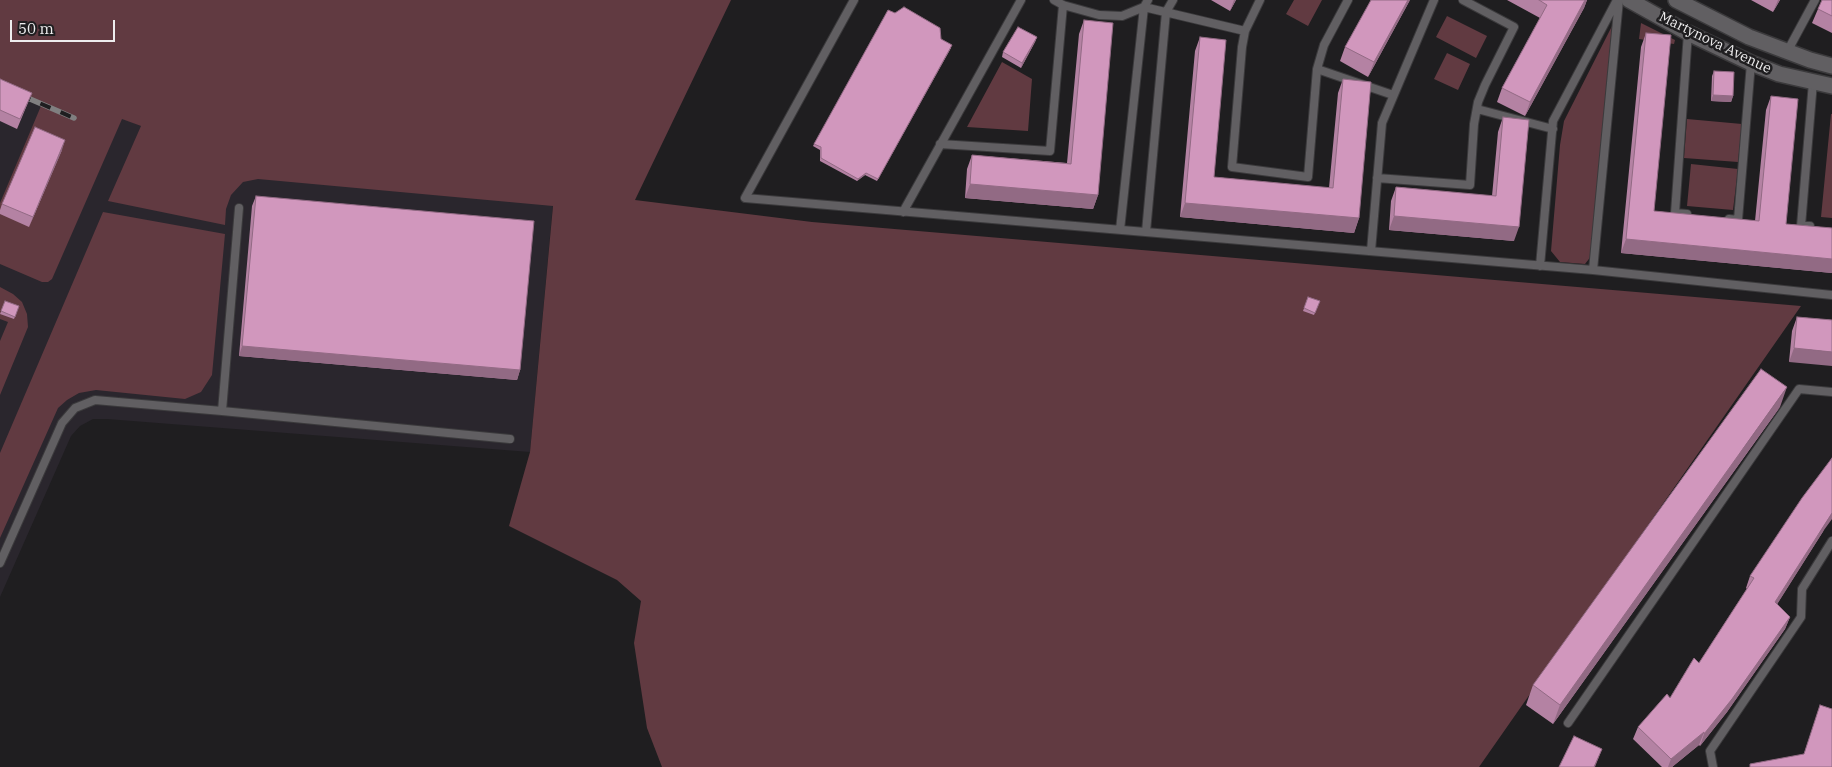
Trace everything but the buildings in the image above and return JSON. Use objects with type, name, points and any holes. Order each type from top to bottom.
[{"type":"street","name":"Martynova Avenue","points":[[1629,0],[1688,33],[1751,63],[1779,74],[1832,86]]},
{"type":"street","name":"Martynova Avenue","points":[[1676,0],[1749,37],[1786,52],[1826,64]]},
{"type":"street","points":[[1688,33],[1700,12]]},
{"type":"street","points":[[1813,82],[1826,64]]},
{"type":"lane","points":[[854,0],[745,198],[1371,250],[1593,270],[1832,295]]},
{"type":"lane","points":[[903,212],[1021,0]]},
{"type":"lane","points":[[1054,0],[1063,5],[1099,15],[1122,16],[1146,3]]},
{"type":"lane","points":[[1146,232],[1166,12],[1173,0]]},
{"type":"lane","points":[[1260,0],[1245,31],[1242,47],[1232,167],[1308,177],[1317,69],[1324,45],[1348,0]]},
{"type":"lane","points":[[1371,250],[1382,123],[1434,0]]},
{"type":"lane","points":[[1377,178],[1470,185],[1474,124],[1477,109],[1485,85],[1514,27],[1463,0]]},
{"type":"lane","points":[[1540,266],[1553,121],[1618,0]]},
{"type":"lane","points":[[1593,270],[1618,0]]},
{"type":"lane","points":[[1786,52],[1815,0]]},
{"type":"lane","points":[[1120,230],[1146,3]]},
{"type":"lane","points":[[1146,3],[1166,12],[1245,31]]},
{"type":"lane","points":[[940,144],[1050,151],[1063,5]]},
{"type":"lane","points":[[1688,33],[1675,213],[1693,215]]},
{"type":"lane","points":[[1720,218],[1738,220],[1751,63]]},
{"type":"lane","points":[[1317,69],[1393,95]]},
{"type":"lane","points":[[1813,82],[1801,226],[1816,227]]},
{"type":"lane","points":[[1477,109],[1553,129]]},
{"type":"lane","points":[[222,411],[239,208]]},
{"type":"lane","points":[[1568,723],[1799,389],[1832,392]]},
{"type":"lane","points":[[0,563],[62,423],[75,408],[95,400],[510,439]]},
{"type":"lane","points":[[1713,767],[1710,751],[1801,617],[1802,589],[1832,541]]},
{"type":"shaded area","points":[[0,0],[731,0],[635,200],[812,222],[1801,306],[1479,767],[662,767],[647,728],[634,643],[641,601],[617,580],[509,526],[530,452],[553,206],[258,179],[243,182],[231,195],[226,209],[225,225],[108,201],[141,126],[122,119],[52,279],[48,282],[42,282],[0,264],[0,203],[41,106],[0,88]]},
{"type":"shaded area","points":[[1294,0],[1322,0],[1308,26],[1286,14]]},
{"type":"shaded area","points":[[1447,16],[1487,36],[1476,58],[1436,37]]},
{"type":"shaded area","points":[[1641,23],[1675,40],[1674,44],[1639,39]]},
{"type":"shaded area","points":[[1612,26],[1592,255],[1585,264],[1560,262],[1551,251],[1560,145],[1564,121]]},
{"type":"shaded area","points":[[1447,53],[1470,64],[1458,90],[1434,79]]},
{"type":"shaded area","points":[[1002,62],[1032,79],[1028,131],[967,127]]},
{"type":"shaded area","points":[[0,67],[141,126],[554,193],[530,452],[93,419],[80,426],[71,436],[0,597]]},
{"type":"shaded area","points":[[1832,114],[1832,218],[1821,217]]},
{"type":"shaded area","points":[[1687,119],[1742,124],[1738,162],[1684,158]]},
{"type":"shaded area","points":[[1691,164],[1738,169],[1733,210],[1687,206]]},
{"type":"shaded area","points":[[103,212],[225,234],[212,375],[201,392],[185,399],[96,390],[79,393],[67,400],[58,408],[0,538],[0,453]]},
{"type":"shaded area","points":[[0,287],[13,294],[22,302],[27,314],[28,327],[0,395],[0,341],[8,322],[0,319]]},
{"type":"railway","points":[[0,86],[74,118]]}]
